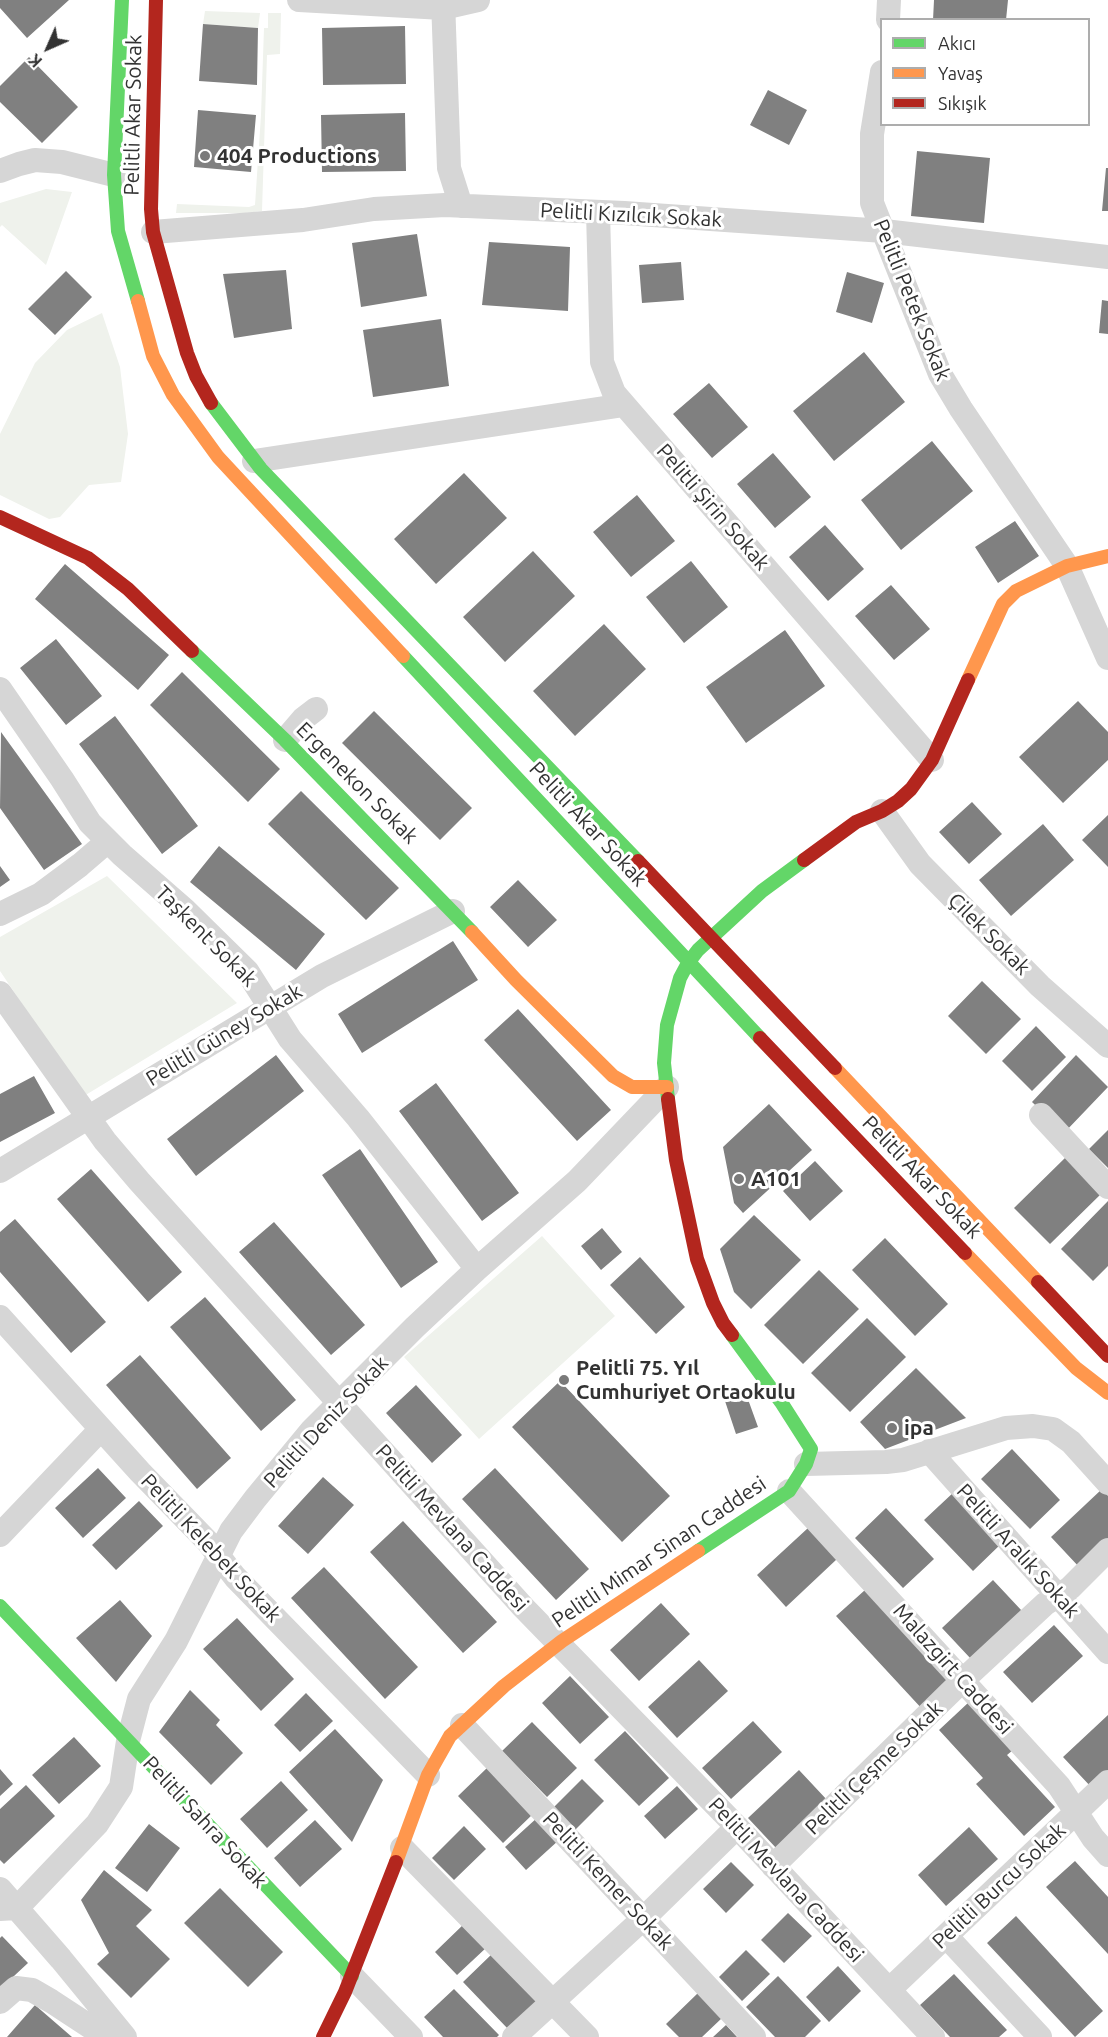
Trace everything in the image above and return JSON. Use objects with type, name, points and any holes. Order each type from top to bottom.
[{"type":"main road","name":"Pelitli Akar Sokak","points":[[122,0],[114,175],[135,232],[196,376],[214,408],[254,461],[712,938],[1108,1356]]},
{"type":"main road","name":"Pelitli Akar Sokak","points":[[156,0],[152,209],[135,232],[141,314],[159,369],[173,395],[218,457],[688,963],[1076,1368],[1108,1393]]},
{"type":"main road","name":"Ergenekon Sokak","points":[[0,517],[88,558],[128,589],[285,740],[453,911],[516,980],[613,1077],[632,1087],[667,1087]]},
{"type":"main road","points":[[806,1464],[811,1449],[807,1440],[723,1323],[697,1259],[681,1182],[667,1087],[664,1046],[680,978],[688,963],[762,891],[855,822],[882,811],[911,789],[932,760],[1004,604],[1016,591],[1067,566],[1108,556]]},
{"type":"main road","name":"Pelitli Mimar Sinan Caddesi","points":[[323,2037],[351,1976],[402,1848],[428,1775],[442,1748],[462,1725],[504,1686],[559,1644],[789,1491],[806,1464]]},
{"type":"main road","name":"Pelitli Sahra Sokak","points":[[0,1606],[351,1976]]},
{"type":"street","points":[[299,0],[443,4],[478,0]]},
{"type":"street","points":[[888,18],[889,0]]},
{"type":"street","points":[[443,4],[449,168],[461,206]]},
{"type":"street","name":"Pelitli Petek Sokak","points":[[880,84],[872,134],[872,203],[940,374],[1067,566],[1102,649],[1108,658]]},
{"type":"street","points":[[0,171],[35,160],[62,162],[114,175]]},
{"type":"street","name":"Pelitli Kızılcık Sokak","points":[[135,232],[303,220],[374,208],[461,206],[598,212],[884,231],[1108,257]]},
{"type":"street","name":"Pelitli Şirin Sokak","points":[[598,212],[602,362],[614,393],[932,760]]},
{"type":"street","points":[[254,461],[624,405]]},
{"type":"street","name":"Taşkent Sokak","points":[[0,689],[90,823],[185,910],[247,971],[290,1039],[358,1118],[477,1269]]},
{"type":"street","points":[[285,740],[303,719],[316,709]]},
{"type":"street","name":"Çilek Sokak","points":[[882,811],[920,864],[1040,986],[1108,1046]]},
{"type":"street","points":[[0,914],[41,894],[108,841]]},
{"type":"street","name":"Pelitli Güney Sokak","points":[[0,1171],[322,976],[453,911]]},
{"type":"street","name":"Pelitli Mevlana Caddesi","points":[[0,993],[105,1141],[139,1180],[523,1607],[737,1827],[933,2037]]},
{"type":"street","name":"Pelitli Deniz Sokak","points":[[8,1908],[97,1824],[121,1787],[128,1741],[139,1699],[176,1641],[231,1531],[255,1499],[312,1430],[415,1327],[577,1181],[667,1087]]},
{"type":"street","points":[[1041,1115],[1108,1187]]},
{"type":"street","name":"Pelitli Kelebek Sokak","points":[[0,1317],[235,1577],[428,1775]]},
{"type":"street","points":[[806,1464],[903,1460],[1006,1428],[1033,1426],[1053,1429],[1071,1442],[1108,1483]]},
{"type":"street","points":[[0,1535],[101,1429]]},
{"type":"street","name":"Pelitli Aralık Sokak","points":[[929,1451],[1108,1652]]},
{"type":"street","name":"Malazgirt Caddesi","points":[[789,1491],[1059,1786],[1093,1838],[1108,1854]]},
{"type":"street","name":"Pelitli Çeşme Sokak","points":[[773,1866],[963,1680],[1045,1604],[1070,1588],[1108,1550]]},
{"type":"street","name":"Pelitli Kemer Sokak","points":[[462,1725],[754,2037]]},
{"type":"street","name":"Pelitli Burcu Sokak","points":[[889,1990],[1108,1782]]},
{"type":"street","points":[[514,2037],[644,1918],[737,1827]]},
{"type":"street","points":[[402,1848],[587,2037]]},
{"type":"street","points":[[0,1889],[8,1908],[125,2037]]},
{"type":"street","points":[[946,1936],[1032,2034]]},
{"type":"street","name":"Pelitli Sahra Sokak","points":[[351,1976],[411,2037]]},
{"type":"street","points":[[0,2002],[16,1988],[32,1990],[106,2037]]},
{"type":"shaded area","points":[[205,11],[260,13],[258,28],[203,24]]},
{"type":"shaded area","points":[[268,13],[281,13],[280,54],[267,55],[262,211],[176,213],[177,204],[249,207],[255,205],[264,28],[268,28]]},
{"type":"shaded area","points":[[46,189],[72,192],[46,265],[2,225],[0,227],[0,203]]},
{"type":"shaded area","points":[[102,313],[120,367],[128,434],[121,482],[89,485],[60,517],[49,519],[0,495],[0,434],[35,363],[67,330]]},
{"type":"shaded area","points":[[107,876],[237,1003],[84,1096],[0,971],[0,937]]},
{"type":"shaded area","points":[[542,1236],[615,1316],[479,1439],[404,1357]]},
{"type":"building","points":[[0,0],[69,0],[27,38],[0,8]]},
{"type":"building","points":[[934,0],[1008,0],[1006,18],[933,18]]},
{"type":"building","points":[[203,24],[258,28],[257,85],[199,81]]},
{"type":"building","points":[[405,26],[406,84],[323,85],[322,28]]},
{"type":"building","points":[[29,57],[78,107],[42,143],[0,102],[0,86]]},
{"type":"building","points":[[768,90],[807,110],[789,145],[750,125]]},
{"type":"building","points":[[198,110],[256,115],[251,172],[194,167]]},
{"type":"building","points":[[405,113],[406,171],[322,172],[321,115]]},
{"type":"building","points":[[917,151],[990,158],[984,223],[911,216]]},
{"type":"building","points":[[1106,168],[1108,168],[1108,211],[1102,211]]},
{"type":"building","points":[[417,234],[427,296],[361,307],[352,243]]},
{"type":"building","points":[[489,242],[570,247],[568,311],[482,305]]},
{"type":"building","points":[[681,262],[684,300],[642,303],[639,265]]},
{"type":"building","points":[[286,270],[292,329],[234,338],[223,274]]},
{"type":"building","points":[[66,271],[92,297],[55,335],[28,309]]},
{"type":"building","points":[[847,272],[884,283],[872,323],[836,312]]},
{"type":"building","points":[[1102,300],[1108,301],[1108,334],[1099,333]]},
{"type":"building","points":[[441,319],[449,386],[373,397],[363,330]]},
{"type":"building","points":[[864,352],[905,402],[834,461],[793,411]]},
{"type":"building","points":[[709,383],[748,427],[712,458],[673,414]]},
{"type":"building","points":[[932,441],[973,491],[901,550],[861,500]]},
{"type":"building","points":[[773,453],[811,497],[775,528],[737,484]]},
{"type":"building","points":[[464,473],[507,518],[436,584],[394,539]]},
{"type":"building","points":[[637,495],[675,541],[631,577],[593,532]]},
{"type":"building","points":[[1015,521],[1039,556],[998,583],[975,547]]},
{"type":"building","points":[[825,525],[864,569],[828,601],[789,557]]},
{"type":"building","points":[[533,551],[575,596],[505,662],[463,617]]},
{"type":"building","points":[[691,561],[728,607],[684,643],[646,597]]},
{"type":"building","points":[[65,564],[169,655],[138,690],[35,599]]},
{"type":"building","points":[[891,585],[930,629],[894,660],[855,616]]},
{"type":"building","points":[[604,624],[646,669],[575,736],[533,691]]},
{"type":"building","points":[[785,630],[825,686],[746,743],[706,687]]},
{"type":"building","points":[[56,639],[102,696],[66,725],[20,668]]},
{"type":"building","points":[[182,672],[280,769],[248,802],[150,705]]},
{"type":"building","points":[[1078,701],[1108,732],[1108,760],[1063,803],[1019,757]]},
{"type":"building","points":[[374,711],[472,808],[440,840],[342,743]]},
{"type":"building","points":[[115,716],[198,826],[162,854],[79,744]]},
{"type":"building","points":[[1,732],[82,844],[44,870],[0,808]]},
{"type":"building","points":[[301,791],[399,888],[366,920],[268,824]]},
{"type":"building","points":[[972,802],[1002,834],[969,864],[939,832]]},
{"type":"building","points":[[1108,815],[1108,867],[1082,840]]},
{"type":"building","points":[[1043,824],[1074,860],[1011,916],[979,880]]},
{"type":"building","points":[[219,846],[325,934],[296,970],[190,882]]},
{"type":"building","points":[[0,866],[10,880],[0,887]]},
{"type":"building","points":[[518,880],[557,920],[528,947],[490,907]]},
{"type":"building","points":[[453,941],[478,980],[362,1053],[338,1014]]},
{"type":"building","points":[[982,981],[1021,1019],[986,1054],[948,1016]]},
{"type":"building","points":[[518,1009],[611,1110],[577,1141],[484,1040]]},
{"type":"building","points":[[1036,1026],[1066,1057],[1032,1091],[1002,1061]]},
{"type":"building","points":[[276,1055],[304,1091],[196,1176],[167,1139]]},
{"type":"building","points":[[1076,1055],[1108,1087],[1064,1133],[1032,1102]]},
{"type":"building","points":[[34,1076],[55,1113],[0,1142],[0,1094]]},
{"type":"building","points":[[436,1083],[519,1193],[482,1221],[399,1111]]},
{"type":"building","points":[[769,1104],[812,1150],[743,1213],[734,1203],[723,1147]]},
{"type":"building","points":[[1108,1130],[1108,1168],[1089,1149]]},
{"type":"building","points":[[360,1149],[438,1262],[401,1288],[322,1175]]},
{"type":"building","points":[[1066,1157],[1102,1193],[1050,1244],[1014,1208]]},
{"type":"building","points":[[815,1161],[843,1191],[810,1221],[783,1191]]},
{"type":"building","points":[[91,1169],[182,1272],[148,1302],[57,1199]]},
{"type":"building","points":[[1108,1201],[1108,1266],[1093,1281],[1061,1249]]},
{"type":"building","points":[[754,1215],[801,1260],[751,1309],[734,1292],[720,1249]]},
{"type":"building","points":[[15,1219],[106,1322],[71,1353],[0,1272],[0,1232]]},
{"type":"building","points":[[274,1222],[365,1325],[331,1355],[239,1252]]},
{"type":"building","points":[[602,1228],[622,1252],[601,1270],[581,1246]]},
{"type":"building","points":[[885,1238],[948,1304],[915,1336],[852,1270]]},
{"type":"building","points":[[640,1257],[685,1307],[656,1334],[610,1285]]},
{"type":"building","points":[[819,1270],[859,1309],[803,1364],[764,1325]]},
{"type":"building","points":[[205,1297],[296,1400],[261,1431],[170,1327]]},
{"type":"building","points":[[867,1318],[906,1357],[850,1412],[811,1373]]},
{"type":"building","points":[[140,1355],[231,1458],[197,1489],[106,1385]]},
{"type":"building","points":[[916,1368],[966,1418],[885,1449],[860,1422]]},
{"type":"building","name":"Pelitli 75. Yıl Cumhuriyet Ortaokulu","points":[[560,1381],[670,1496],[622,1542],[512,1427]]},
{"type":"building","points":[[416,1385],[462,1435],[432,1463],[386,1413]]},
{"type":"building","points":[[745,1391],[758,1427],[736,1434],[724,1398]]},
{"type":"building","points":[[1012,1449],[1060,1500],[1030,1529],[981,1479]]},
{"type":"building","points":[[98,1468],[126,1498],[83,1538],[55,1508]]},
{"type":"building","points":[[495,1468],[589,1569],[556,1600],[462,1499]]},
{"type":"building","points":[[323,1477],[354,1505],[308,1554],[278,1526]]},
{"type":"building","points":[[1102,1489],[1108,1496],[1108,1541],[1080,1568],[1051,1537]]},
{"type":"building","points":[[955,1491],[1003,1542],[973,1571],[924,1520]]},
{"type":"building","points":[[139,1501],[163,1526],[116,1570],[92,1545]]},
{"type":"building","points":[[886,1508],[934,1559],[903,1588],[855,1538]]},
{"type":"building","points":[[403,1521],[497,1622],[463,1653],[370,1552]]},
{"type":"building","points":[[808,1528],[837,1559],[786,1607],[757,1575]]},
{"type":"building","points":[[324,1567],[418,1667],[385,1699],[291,1598]]},
{"type":"building","points":[[993,1580],[1022,1611],[971,1659],[942,1628]]},
{"type":"building","points":[[865,1590],[953,1684],[924,1711],[836,1616]]},
{"type":"building","points":[[120,1600],[152,1636],[116,1682],[76,1638]]},
{"type":"building","points":[[661,1603],[690,1634],[639,1681],[610,1650]]},
{"type":"building","points":[[237,1618],[294,1679],[261,1711],[203,1649]]},
{"type":"building","points":[[1054,1625],[1083,1656],[1032,1703],[1003,1672]]},
{"type":"building","points":[[699,1660],[728,1691],[677,1738],[648,1707]]},
{"type":"building","points":[[570,1676],[609,1717],[580,1744],[542,1703]]},
{"type":"building","points":[[190,1690],[220,1720],[216,1725],[243,1753],[211,1785],[159,1732]]},
{"type":"building","points":[[306,1693],[333,1721],[300,1752],[274,1725]]},
{"type":"building","points":[[969,1702],[1013,1750],[1007,1755],[1055,1807],[1024,1836],[976,1784],[983,1778],[939,1730]]},
{"type":"building","points":[[1108,1715],[1108,1773],[1092,1788],[1063,1757]]},
{"type":"building","points":[[753,1721],[782,1752],[731,1799],[702,1768]]},
{"type":"building","points":[[532,1722],[577,1768],[547,1797],[502,1751]]},
{"type":"building","points":[[335,1729],[383,1780],[352,1842],[289,1772]]},
{"type":"building","points":[[625,1731],[669,1778],[639,1806],[594,1760]]},
{"type":"building","points":[[74,1737],[101,1766],[59,1804],[32,1775]]},
{"type":"building","points":[[488,1767],[533,1814],[503,1843],[458,1796]]},
{"type":"building","points":[[0,1769],[13,1784],[0,1796]]},
{"type":"building","points":[[799,1770],[828,1801],[777,1849],[748,1818]]},
{"type":"building","points":[[582,1779],[604,1801],[573,1832],[551,1810]]},
{"type":"building","points":[[281,1781],[308,1810],[267,1848],[240,1819]]},
{"type":"building","points":[[26,1785],[55,1816],[4,1864],[0,1860],[0,1809]]},
{"type":"building","points":[[677,1786],[698,1809],[665,1839],[644,1816]]},
{"type":"building","points":[[538,1817],[559,1840],[526,1870],[505,1847]]},
{"type":"building","points":[[315,1820],[342,1849],[300,1887],[274,1858]]},
{"type":"building","points":[[149,1824],[180,1848],[147,1892],[115,1868]]},
{"type":"building","points":[[464,1826],[486,1849],[454,1880],[432,1858]]},
{"type":"building","points":[[969,1827],[998,1859],[946,1906],[918,1875]]},
{"type":"building","points":[[1075,1861],[1108,1897],[1108,1954],[1046,1887]]},
{"type":"building","points":[[731,1862],[754,1885],[726,1913],[703,1889]]},
{"type":"building","points":[[104,1870],[152,1910],[136,1926],[170,1959],[131,1998],[97,1964],[109,1953],[81,1900]]},
{"type":"building","points":[[220,1888],[283,1952],[248,1987],[184,1923]]},
{"type":"building","points":[[788,1913],[812,1936],[784,1963],[761,1940]]},
{"type":"building","points":[[1016,1916],[1103,2011],[1075,2037],[987,1943]]},
{"type":"building","points":[[465,1923],[487,1947],[457,1975],[435,1952]]},
{"type":"building","points":[[2,1936],[28,1963],[0,1989],[0,1938]]},
{"type":"building","points":[[746,1950],[770,1974],[742,2001],[719,1977]]},
{"type":"building","points":[[493,1953],[538,2000],[508,2029],[463,1982]]},
{"type":"building","points":[[838,1966],[861,1991],[829,2022],[806,1997]]},
{"type":"building","points":[[954,1974],[1007,2030],[999,2037],[950,2037],[920,2005]]},
{"type":"building","points":[[778,1976],[821,2021],[805,2037],[775,2037],[746,2007]]},
{"type":"building","points":[[454,1989],[499,2035],[497,2037],[443,2037],[424,2017]]},
{"type":"building","points":[[698,1993],[722,2018],[702,2037],[679,2037],[666,2024]]},
{"type":"building","points":[[35,2005],[72,2037],[7,2037]]},
{"type":"building","points":[[726,2025],[737,2037],[713,2037]]},
{"type":"traffic: fast","points":[[122,0],[114,175],[118,231],[138,301]]},
{"type":"traffic: fast","points":[[211,403],[261,469],[638,861]]},
{"type":"traffic: fast","points":[[192,651],[285,740],[472,932]]},
{"type":"traffic: fast","points":[[403,656],[760,1038]]},
{"type":"traffic: fast","points":[[668,1099],[664,1063],[667,1025],[680,978],[688,963],[698,950],[762,891],[804,860]]},
{"type":"traffic: fast","points":[[698,1551],[789,1491],[806,1464],[811,1449],[781,1402],[732,1335]]},
{"type":"traffic: fast","points":[[0,1606],[352,1976]]},
{"type":"traffic: slow","points":[[138,301],[153,356],[173,395],[218,457],[403,656]]},
{"type":"traffic: slow","points":[[968,680],[1003,604],[1016,591],[1067,566],[1108,556]]},
{"type":"traffic: slow","points":[[472,932],[516,980],[613,1076],[632,1087],[667,1087]]},
{"type":"traffic: slow","points":[[835,1068],[1038,1282]]},
{"type":"traffic: slow","points":[[965,1253],[1076,1368],[1108,1393]]},
{"type":"traffic: slow","points":[[396,1862],[428,1775],[450,1736],[504,1686],[562,1641],[698,1551]]},
{"type":"traffic: jam","points":[[156,0],[151,209],[153,232],[187,353],[196,376],[211,403]]},
{"type":"traffic: jam","points":[[0,517],[88,558],[128,589],[192,651]]},
{"type":"traffic: jam","points":[[804,860],[856,822],[882,811],[911,789],[932,760],[968,680]]},
{"type":"traffic: jam","points":[[638,861],[835,1068]]},
{"type":"traffic: jam","points":[[760,1038],[965,1253]]},
{"type":"traffic: jam","points":[[668,1099],[676,1160],[697,1259],[713,1303],[732,1335]]},
{"type":"traffic: jam","points":[[1038,1282],[1108,1356]]},
{"type":"traffic: jam","points":[[323,2037],[345,1992],[396,1862]]},
{"type":"place","name":"404 Productions","points":[[205,156]]},
{"type":"place","name":"A101","points":[[739,1179]]},
{"type":"place","name":"Pelitli 75. Yıl Cumhuriyet Ortaokulu","points":[[564,1380]]},
{"type":"place","name":"ipa","points":[[892,1428]]}]
